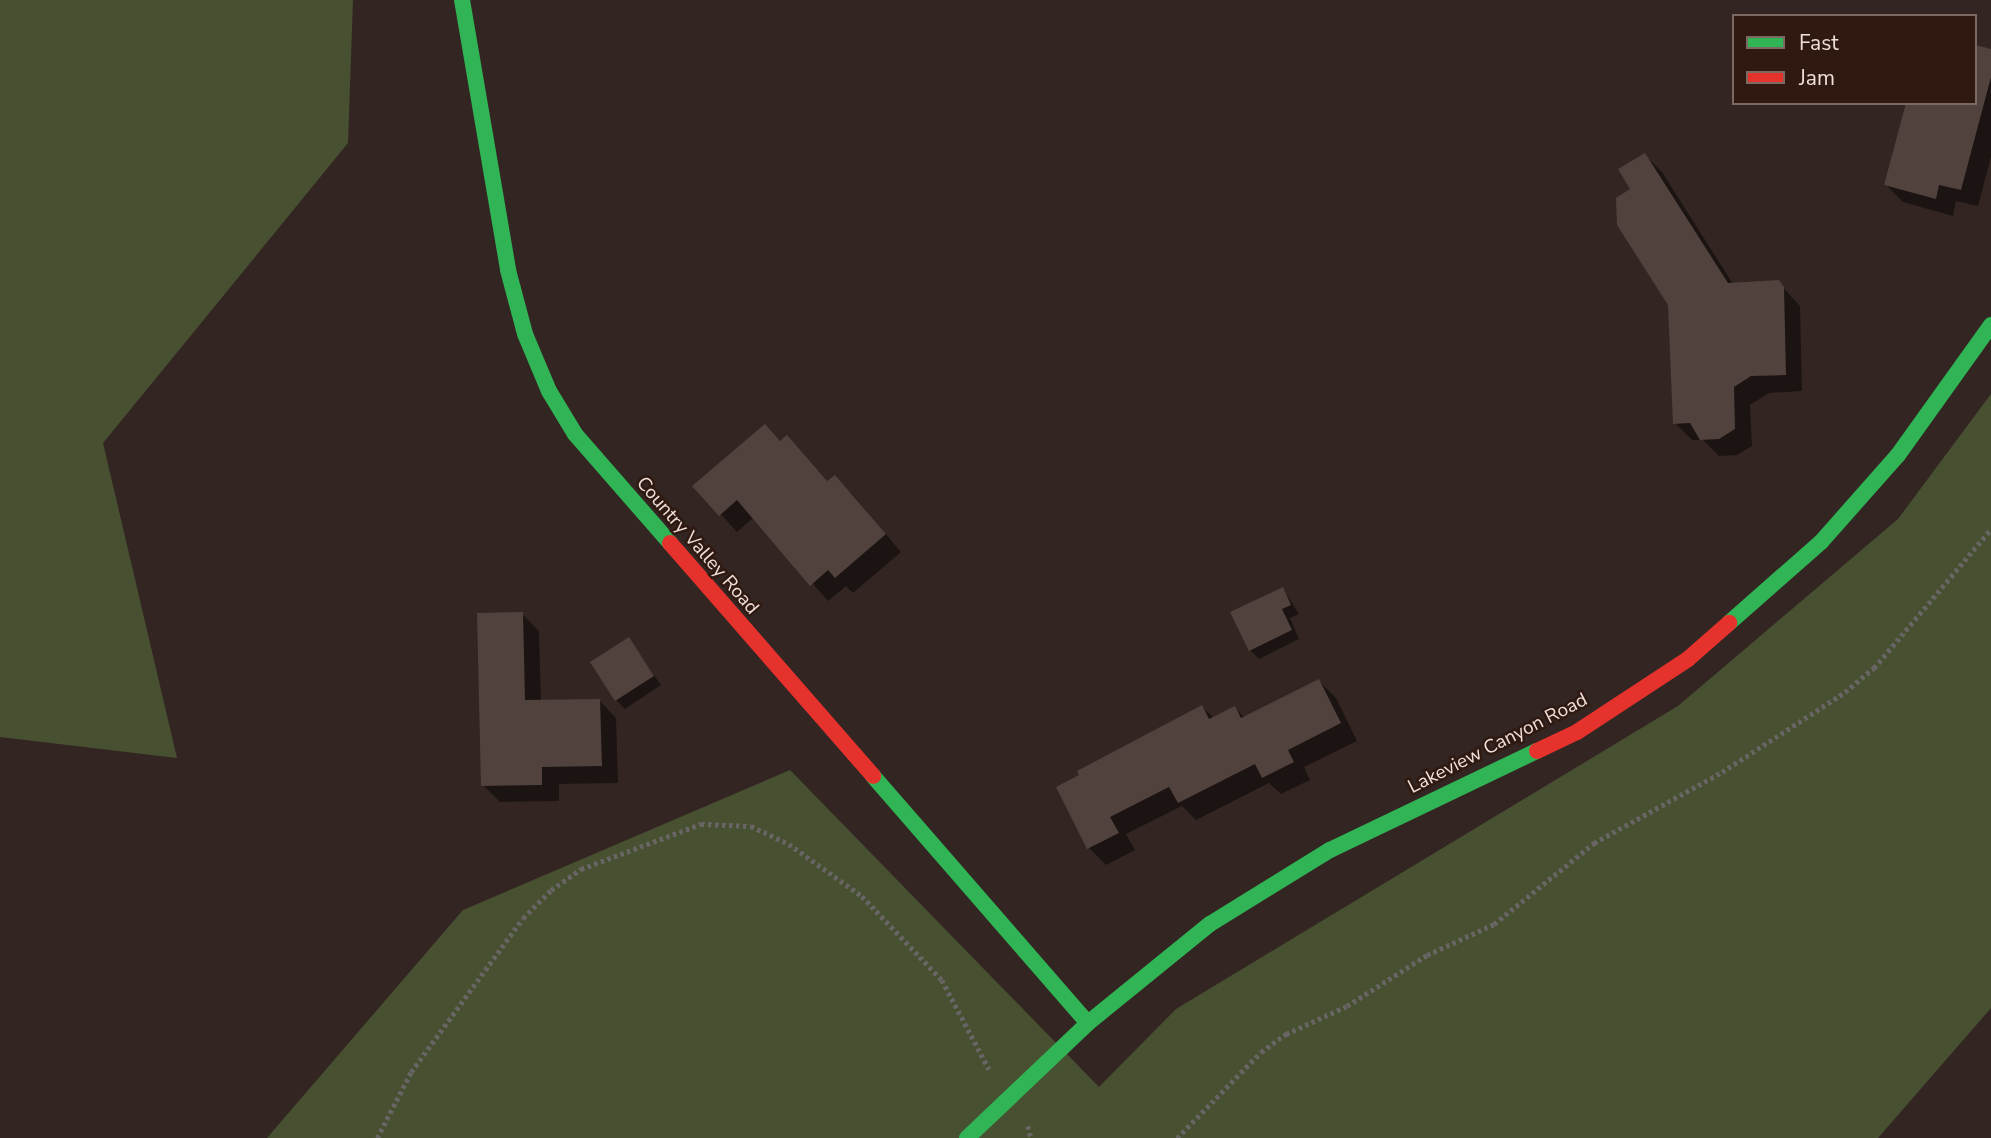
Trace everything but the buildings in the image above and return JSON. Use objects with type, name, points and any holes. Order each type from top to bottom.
[{"type":"street","name":"Country Valley Road","points":[[462,0],[508,270],[525,334],[550,391],[575,434],[1088,1023]]},
{"type":"street","name":"Lakeview Canyon Road","points":[[967,1138],[1088,1023],[1210,924],[1330,850],[1577,732],[1688,659],[1821,542],[1898,454],[1991,325]]},
{"type":"path","points":[[1177,1138],[1261,1052],[1286,1034],[1347,1006],[1427,955],[1494,923],[1594,843],[1722,772],[1845,692],[1874,668],[1991,529]]},
{"type":"path","points":[[377,1138],[419,1060],[523,919],[551,890],[581,869],[653,839],[711,824],[751,826],[789,844],[862,896],[942,980],[1009,1098],[1030,1128],[1031,1138]]},
{"type":"green space","points":[[0,0],[353,0],[348,143],[103,443],[177,758],[0,737]]},
{"type":"green space","points":[[1991,394],[1991,1008],[1878,1138],[267,1138],[463,910],[790,770],[1099,1087],[1176,1009],[1678,706],[1898,519]]},
{"type":"traffic: fast","points":[[462,0],[508,270],[525,334],[549,391],[575,434],[670,543]]},
{"type":"traffic: fast","points":[[1729,623],[1821,542],[1898,455],[1991,325]]},
{"type":"traffic: fast","points":[[967,1138],[1088,1023],[1210,924],[1330,850],[1537,751]]},
{"type":"traffic: fast","points":[[873,776],[1088,1023]]},
{"type":"traffic: jam","points":[[670,543],[873,776]]},
{"type":"traffic: jam","points":[[1537,751],[1577,732],[1688,659],[1729,623]]}]
